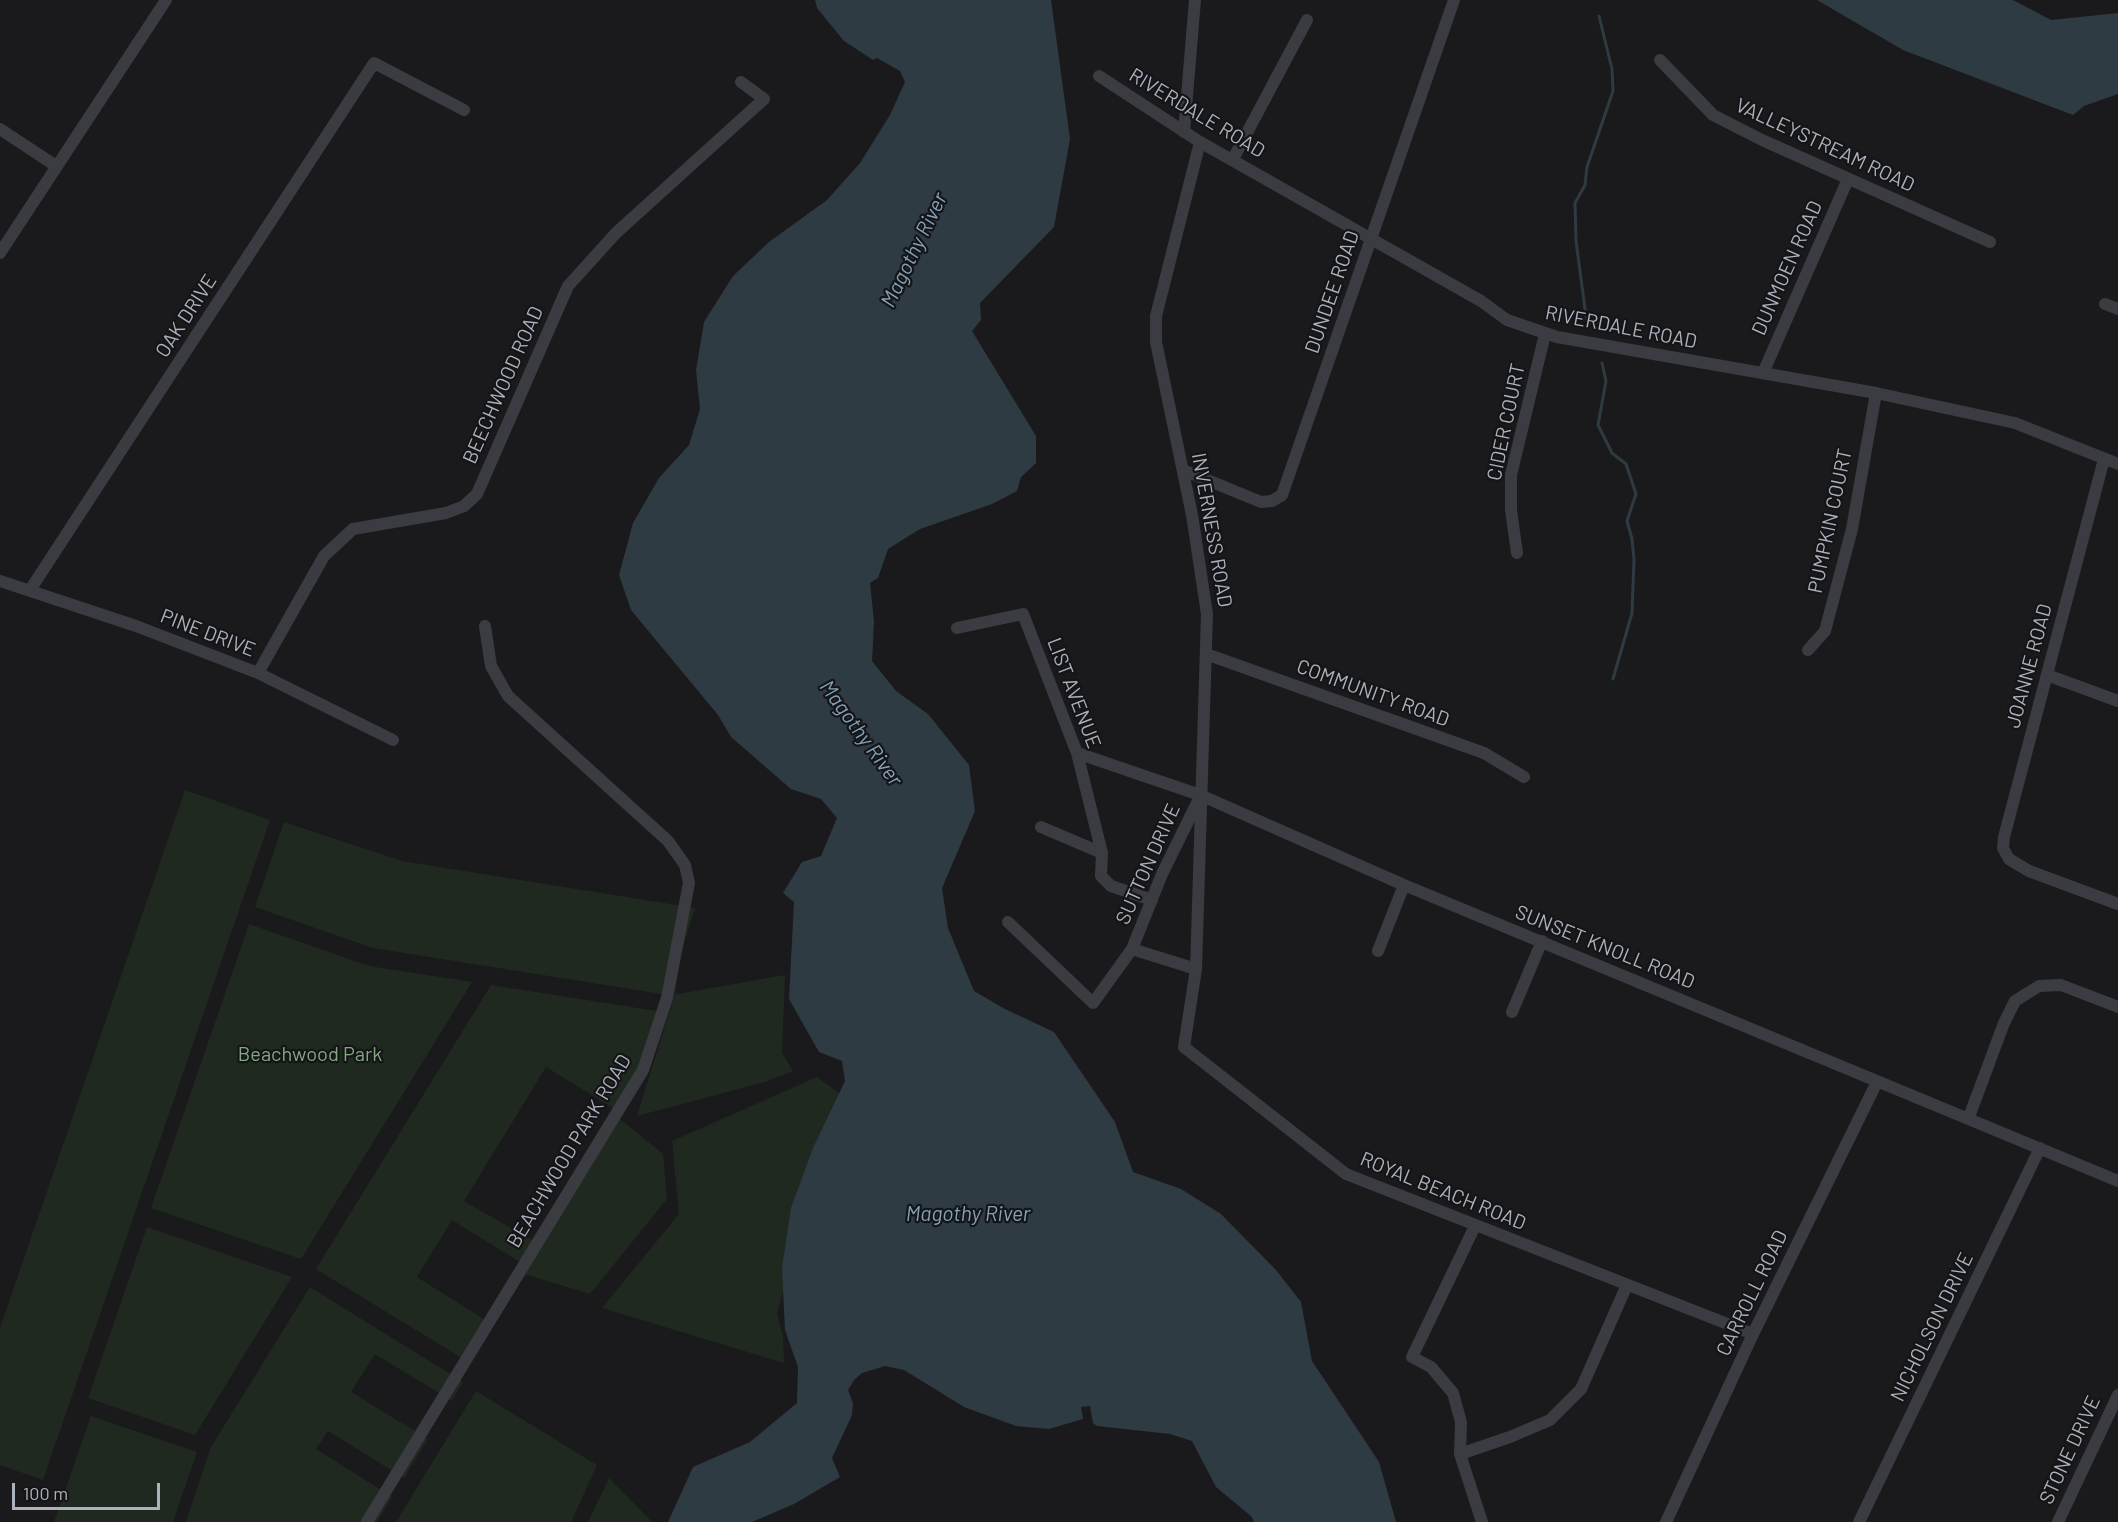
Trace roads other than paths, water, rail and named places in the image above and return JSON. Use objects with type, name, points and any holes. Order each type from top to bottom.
[{"type":"street","points":[[0,253],[166,0]]},
{"type":"street","points":[[1184,132],[1195,0]]},
{"type":"street","name":"DUNDEE ROAD","points":[[1183,470],[1261,502],[1272,501],[1282,495],[1454,0]]},
{"type":"street","points":[[1233,159],[1307,20]]},
{"type":"street","name":"VALLEYSTREAM ROAD","points":[[1660,60],[1713,114],[1762,140],[1990,242]]},
{"type":"street","name":"OAK DRIVE","points":[[30,590],[374,63],[464,110]]},
{"type":"street","name":"RIVERDALE ROAD","points":[[1099,76],[1200,142],[1371,237],[1481,301],[1507,320],[1545,334],[1876,393],[2019,424],[2118,464]]},
{"type":"street","name":"BEECHWOOD ROAD","points":[[258,673],[324,556],[353,529],[446,513],[464,506],[477,494],[568,286],[616,233],[764,99],[741,82]]},
{"type":"street","points":[[0,129],[56,166]]},
{"type":"street","name":"INVERNESS ROAD","points":[[1197,969],[1200,795],[1207,614],[1183,470],[1158,364],[1156,316],[1200,142]]},
{"type":"street","name":"DUNMOEN ROAD","points":[[1762,373],[1848,179]]},
{"type":"street","points":[[2105,304],[2118,309]]},
{"type":"street","name":"CIDER COURT","points":[[1517,553],[1511,510],[1511,475],[1545,334]]},
{"type":"street","name":"PUMPKIN COURT","points":[[1808,650],[1825,632],[1852,529],[1876,393]]},
{"type":"street","name":"JOANNE ROAD","points":[[2104,459],[2004,837],[2004,848],[2009,859],[2029,871],[2118,904]]},
{"type":"street","name":"PINE DRIVE","points":[[1,585],[30,590],[136,626],[258,673],[393,740]]},
{"type":"street","name":"LIST AVENUE","points":[[957,628],[1023,614],[1077,753],[1102,853],[1101,876],[1104,881],[1152,900]]},
{"type":"street","name":"BEACHWOOD PARK ROAD","points":[[367,1522],[643,1070],[667,998],[689,883],[684,865],[668,841],[508,696],[492,666],[485,626]]},
{"type":"street","name":"COMMUNITY ROAD","points":[[1206,654],[1484,753],[1524,777]]},
{"type":"street","points":[[2047,675],[2118,701]]},
{"type":"street","name":"SUNSET KNOLL ROAD","points":[[1077,753],[1200,795],[1404,885],[1877,1082],[1969,1117],[2118,1181]]},
{"type":"street","name":"SUTTON DRIVE","points":[[1008,921],[1093,1003],[1132,949],[1200,795]]},
{"type":"street","points":[[1041,827],[1102,853]]},
{"type":"street","points":[[1378,951],[1404,885]]},
{"type":"street","points":[[1512,1012],[1542,941]]},
{"type":"street","points":[[1132,949],[1197,969]]},
{"type":"street","name":"ROYAL BEACH ROAD","points":[[1197,969],[1184,1047],[1346,1174],[1753,1334]]},
{"type":"street","points":[[1969,1117],[2004,1023],[2015,1001],[2039,986],[2061,985],[2118,1007]]},
{"type":"street","name":"CARROLL ROAD","points":[[1666,1522],[1753,1334],[1877,1082]]},
{"type":"street","name":"NICHOLSON DRIVE","points":[[1859,1522],[2040,1148]]},
{"type":"street","points":[[1475,1226],[1412,1358],[1431,1367],[1453,1393],[1461,1422],[1460,1454],[1482,1522]]},
{"type":"street","points":[[1460,1454],[1550,1420],[1581,1389],[1627,1285]]},
{"type":"street","name":"STONE DRIVE","points":[[2058,1522],[2118,1395]]},
{"type":"water","name":"Magothy River","points":[[815,0],[1051,0],[1070,139],[1054,227],[980,303],[981,320],[972,331],[1036,436],[1036,463],[1021,477],[1017,491],[992,504],[920,529],[888,549],[878,578],[870,583],[874,622],[872,661],[896,691],[928,714],[969,765],[975,811],[942,888],[948,928],[974,991],[1005,1009],[1054,1032],[1115,1122],[1133,1172],[1181,1189],[1221,1214],[1276,1270],[1301,1302],[1312,1361],[1379,1462],[1396,1522],[1254,1522],[1252,1517],[1216,1487],[1192,1441],[1170,1434],[1097,1426],[1093,1423],[1090,1406],[1081,1407],[1083,1419],[1049,1429],[1016,1426],[964,1407],[904,1370],[885,1366],[862,1373],[848,1390],[853,1403],[852,1415],[832,1458],[840,1477],[794,1504],[752,1522],[668,1522],[693,1467],[750,1442],[797,1403],[798,1367],[785,1330],[782,1268],[791,1208],[813,1148],[845,1081],[842,1061],[819,1052],[789,999],[794,902],[783,893],[802,862],[821,856],[837,818],[821,799],[791,789],[731,737],[718,715],[631,610],[619,575],[633,523],[659,478],[689,445],[700,409],[696,370],[704,322],[733,276],[769,242],[827,200],[860,163],[890,115],[905,82],[900,71],[877,58],[873,60],[844,41],[817,8]]},
{"type":"water","points":[[1817,0],[2013,0],[2051,20],[2118,13],[2118,94],[2084,106],[2073,115],[1903,50]]},
{"type":"waterway","points":[[1587,324],[1576,241],[1575,203],[1585,185],[1587,167],[1613,91],[1612,69],[1599,16]]},
{"type":"waterway","points":[[1602,363],[1606,381],[1598,425],[1612,453],[1626,464],[1636,494],[1627,521],[1634,560],[1632,613],[1613,679]]},
{"type":"park label","name":"Beachwood Park","points":[[310,1054]]}]
